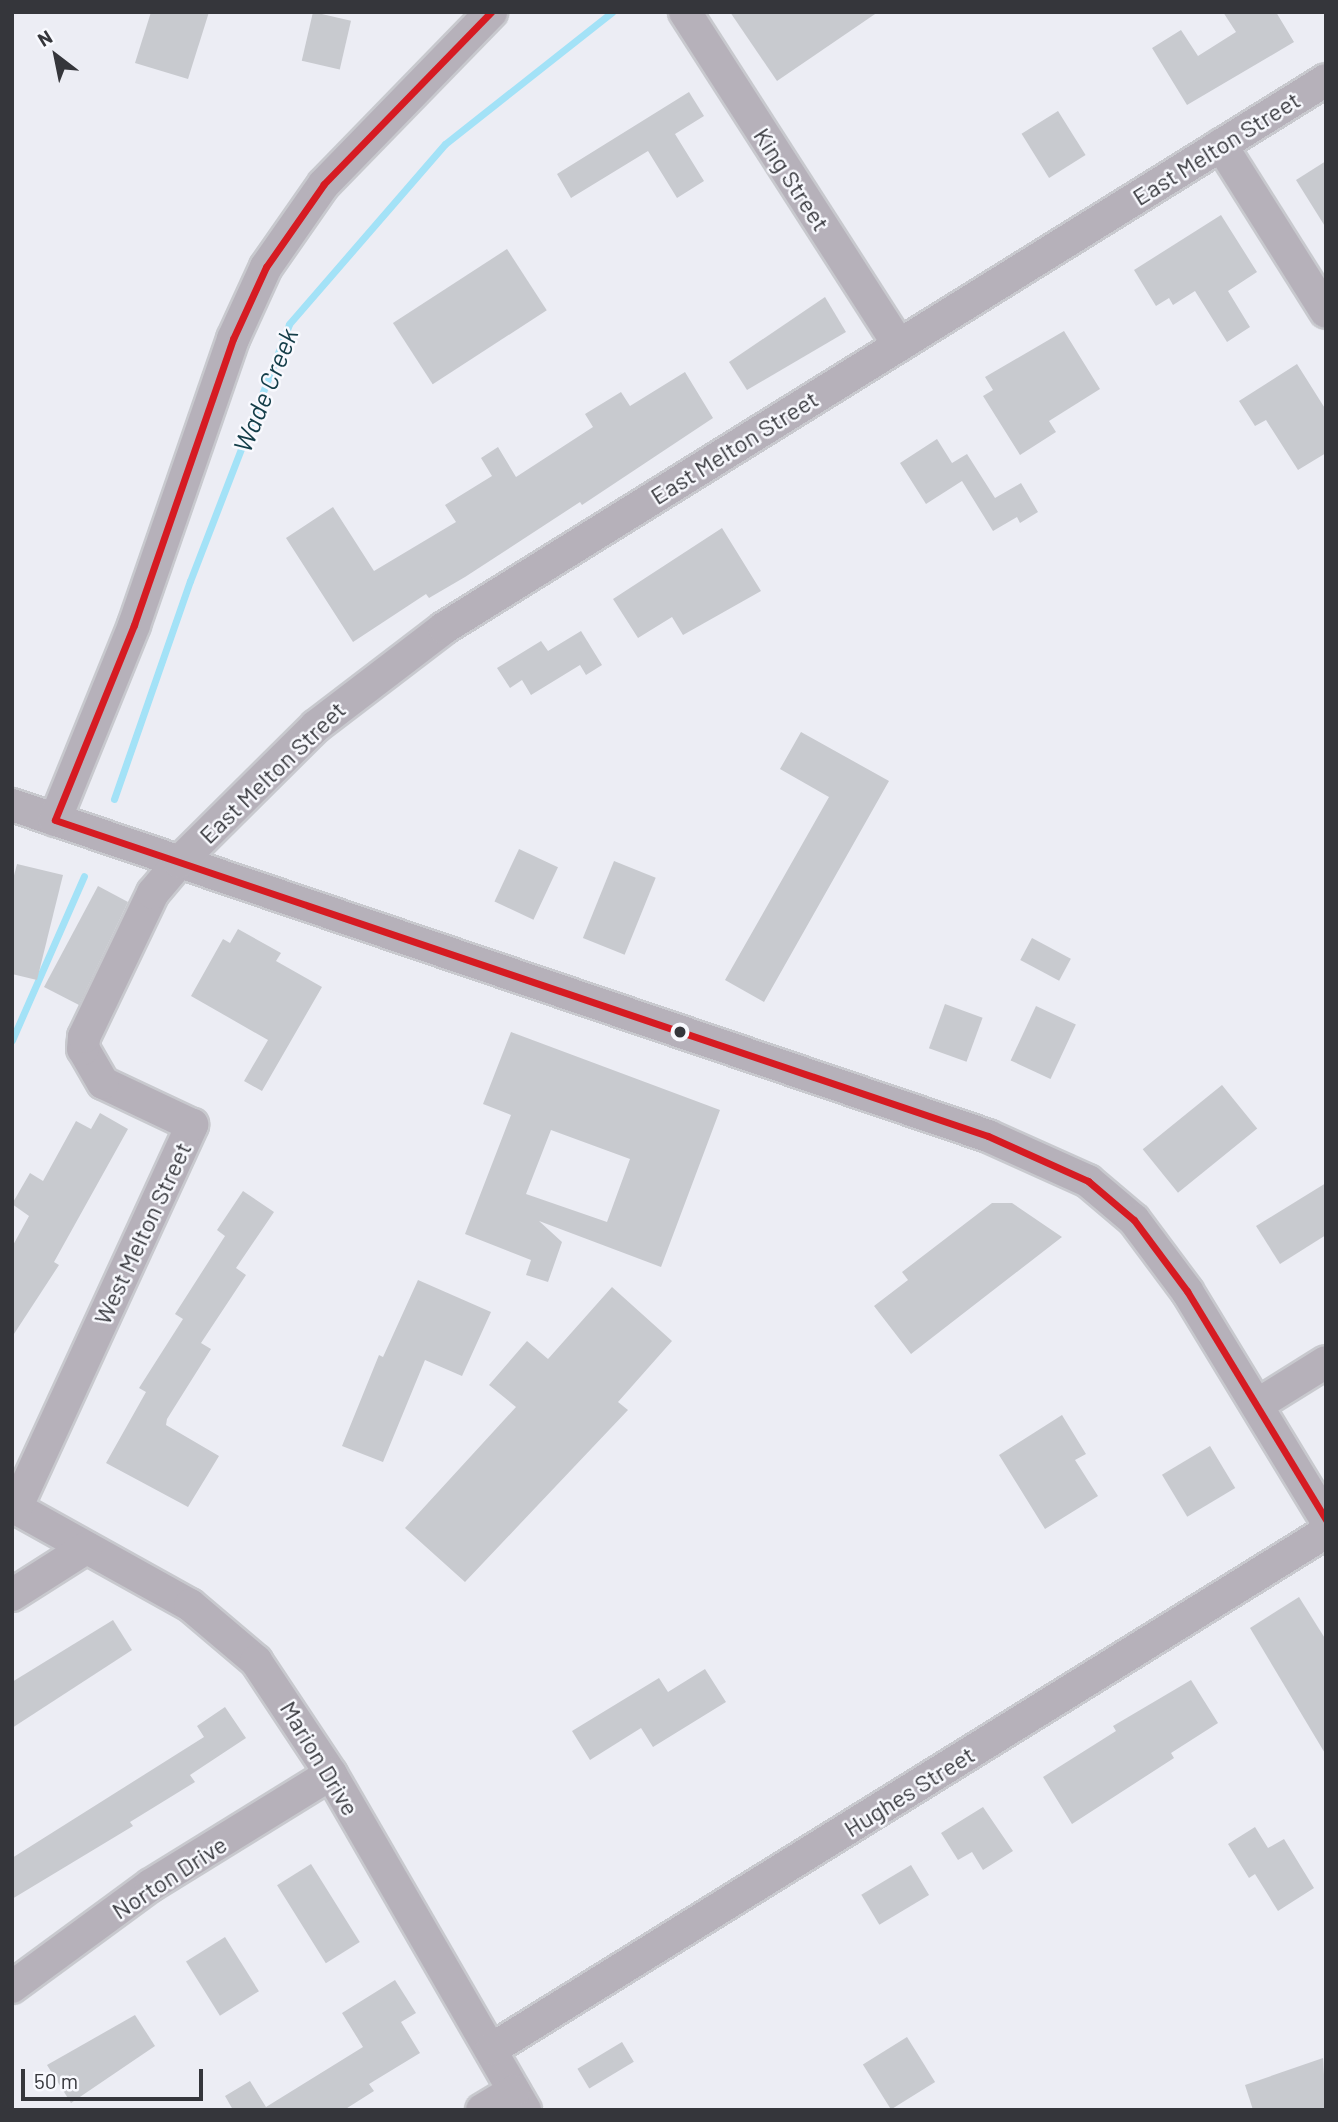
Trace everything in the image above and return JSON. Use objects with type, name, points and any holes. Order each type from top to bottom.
[{"type":"street","points":[[55,820],[134,625],[233,339],[266,267],[324,184],[491,12]]},
{"type":"street","name":"King Street","points":[[685,12],[899,345]]},
{"type":"street","name":"East Melton Street","points":[[179,862],[316,726],[415,647],[1326,79]]},
{"type":"street","points":[[1221,145],[1326,312]]},
{"type":"street","points":[[12,805],[988,1136],[1070,1172],[1103,1192],[1149,1238],[1257,1405],[1326,1520]]},
{"type":"street","name":"West Melton Street","points":[[14,1507],[192,1125],[103,1083],[87,1062],[83,1043],[153,892],[179,862]]},
{"type":"street","points":[[1257,1405],[1326,1362]]},
{"type":"street","name":"Marion Drive","points":[[14,1507],[190,1605],[242,1646],[280,1691],[331,1774],[519,2100]]},
{"type":"street","name":"Hughes Street","points":[[492,2049],[1326,1532]]},
{"type":"street","points":[[12,1595],[86,1548]]},
{"type":"street","name":"Norton Drive","points":[[12,1987],[151,1885],[331,1774]]},
{"type":"street","points":[[482,2110],[519,2100]]},
{"type":"building","points":[[151,12],[209,12],[188,79],[135,63]]},
{"type":"building","points":[[313,12],[351,21],[340,69],[302,61]]},
{"type":"building","points":[[730,12],[878,12],[777,81]]},
{"type":"building","points":[[1223,12],[1276,12],[1294,42],[1187,105],[1152,48],[1181,30],[1198,56],[1236,32]]},
{"type":"building","points":[[689,92],[704,116],[675,134],[704,181],[677,198],[648,151],[571,198],[557,174]]},
{"type":"building","points":[[1058,111],[1086,155],[1049,178],[1022,134]]},
{"type":"building","points":[[1326,161],[1326,228],[1296,180]]},
{"type":"building","points":[[1221,215],[1257,272],[1228,291],[1250,327],[1227,342],[1195,291],[1173,305],[1169,298],[1156,306],[1134,270]]},
{"type":"building","points":[[507,249],[547,310],[433,384],[393,323]]},
{"type":"building","points":[[825,297],[846,332],[747,390],[729,362]]},
{"type":"building","points":[[1064,331],[1100,389],[1049,421],[1056,432],[1020,455],[983,396],[993,390],[985,377]]},
{"type":"building","points":[[1297,364],[1326,410],[1326,453],[1298,470],[1266,420],[1255,426],[1239,401]]},
{"type":"building","points":[[685,372],[713,418],[582,505],[580,502],[429,598],[426,594],[353,642],[286,538],[333,507],[374,571],[456,522],[445,505],[492,476],[481,458],[498,447],[516,477],[593,427],[585,414],[621,392],[630,406]]},
{"type":"building","points":[[937,439],[952,463],[967,454],[995,498],[1021,483],[1038,512],[1020,523],[1017,517],[993,531],[962,481],[926,504],[900,463]]},
{"type":"building","points":[[722,528],[761,591],[683,635],[672,617],[638,638],[613,599]]},
{"type":"building","points":[[581,631],[602,665],[586,675],[580,665],[531,695],[522,680],[510,688],[497,668],[541,641],[548,651]]},
{"type":"building","points":[[801,732],[889,781],[764,1002],[725,980],[829,797],[780,769]]},
{"type":"building","points":[[519,849],[558,867],[533,920],[494,902]]},
{"type":"building","points":[[614,861],[656,878],[625,955],[583,938]]},
{"type":"building","points":[[17,864],[63,875],[37,980],[12,974],[12,883]]},
{"type":"building","points":[[98,886],[128,902],[79,1005],[44,987]]},
{"type":"building","points":[[238,929],[281,953],[276,961],[322,987],[262,1091],[244,1081],[268,1040],[191,996],[223,939],[230,943]]},
{"type":"building","points":[[1032,938],[1071,959],[1059,981],[1020,960]]},
{"type":"building","points":[[945,1004],[983,1018],[967,1062],[929,1048]]},
{"type":"building","points":[[1036,1006],[1076,1025],[1051,1079],[1011,1060]]},
{"type":"building","points":[[511,1032],[720,1110],[661,1267],[539,1221],[562,1242],[548,1282],[526,1275],[531,1260],[465,1234],[511,1115],[483,1104]],"holes":[[[551,1130],[630,1159],[607,1222],[526,1194]]]},
{"type":"building","points":[[1222,1085],[1257,1129],[1178,1193],[1143,1149]]},
{"type":"building","points":[[100,1113],[128,1129],[54,1262],[59,1265],[12,1337],[12,1247],[29,1216],[12,1204],[30,1173],[43,1181],[76,1121],[91,1129]]},
{"type":"building","points":[[1326,1183],[1326,1235],[1280,1264],[1256,1226]]},
{"type":"building","points":[[243,1191],[274,1212],[236,1268],[246,1275],[201,1343],[211,1349],[167,1419],[166,1425],[219,1456],[188,1507],[106,1463],[146,1392],[139,1388],[183,1319],[175,1314],[225,1236],[217,1230]]},
{"type":"building","points":[[992,1203],[1012,1203],[1062,1237],[911,1354],[874,1306],[908,1280],[902,1272]]},
{"type":"building","points":[[418,1280],[491,1312],[462,1376],[425,1360],[383,1462],[342,1446],[379,1355],[383,1357]]},
{"type":"building","points":[[612,1287],[672,1341],[618,1402],[628,1410],[465,1582],[405,1528],[516,1407],[489,1385],[527,1341],[548,1359]]},
{"type":"building","points":[[1062,1415],[1086,1454],[1075,1460],[1098,1496],[1045,1529],[999,1455]]},
{"type":"building","points":[[1210,1446],[1235,1488],[1187,1517],[1162,1475]]},
{"type":"building","points":[[1299,1597],[1326,1640],[1326,1755],[1250,1628]]},
{"type":"building","points":[[113,1620],[132,1650],[12,1728],[12,1682]]},
{"type":"building","points":[[705,1669],[726,1702],[653,1747],[641,1728],[590,1760],[572,1731],[659,1678],[668,1692]]},
{"type":"building","points":[[1191,1680],[1218,1723],[1171,1753],[1174,1758],[1072,1824],[1043,1777],[1116,1731],[1113,1726]]},
{"type":"building","points":[[225,1707],[246,1738],[190,1775],[195,1782],[130,1822],[133,1826],[12,1899],[12,1858],[204,1737],[197,1726]]},
{"type":"building","points":[[983,1807],[1013,1851],[983,1870],[972,1852],[958,1860],[941,1833]]},
{"type":"building","points":[[1255,1827],[1268,1848],[1284,1839],[1314,1888],[1278,1911],[1255,1874],[1249,1878],[1228,1844]]},
{"type":"building","points":[[311,1864],[360,1942],[326,1963],[277,1885]]},
{"type":"building","points":[[911,1865],[929,1895],[879,1925],[861,1895]]},
{"type":"building","points":[[225,1937],[259,1991],[220,2016],[186,1961]]},
{"type":"building","points":[[395,1980],[416,2013],[401,2022],[420,2053],[369,2084],[374,2091],[344,2110],[233,2110],[225,2096],[250,2081],[266,2107],[363,2047],[342,2013]]},
{"type":"building","points":[[135,2015],[155,2046],[71,2103],[47,2065]]},
{"type":"building","points":[[907,2037],[935,2082],[891,2110],[863,2065]]},
{"type":"building","points":[[622,2042],[634,2062],[589,2088],[577,2069]]},
{"type":"building","points":[[1323,2058],[1326,2110],[1253,2110],[1245,2085]]},
{"type":"waterway","name":"Wade Creek","points":[[114,799],[190,581],[289,324],[445,144],[612,12]]},
{"type":"waterway","name":"Wade Creek","points":[[12,1040],[84,876]]},
{"type":"transit line","points":[[491,12],[324,184],[266,267],[233,339],[134,625],[55,820],[988,1136],[1088,1181],[1134,1220],[1187,1291],[1326,1520]]}]
